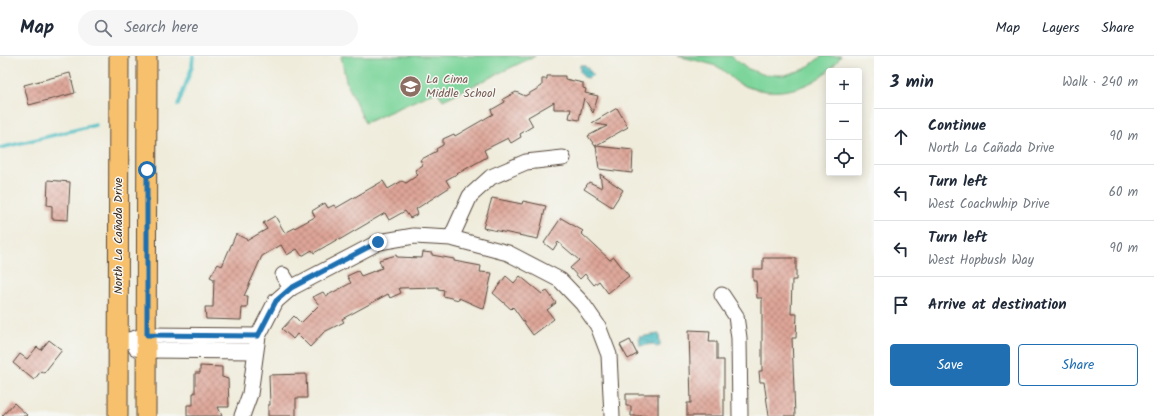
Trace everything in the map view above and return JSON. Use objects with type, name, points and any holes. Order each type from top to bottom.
[{"type":"main road","name":"North La Cañada Drive","points":[[118,416],[119,56]]},
{"type":"main road","points":[[146,416],[147,56]]},
{"type":"street","points":[[451,238],[470,196],[491,177],[526,162],[563,158]]},
{"type":"street","points":[[242,416],[250,394],[258,336],[276,301],[291,288],[378,242],[414,236],[451,238],[508,253],[560,280],[582,302],[598,326],[609,355],[612,416]]},
{"type":"street","points":[[282,275],[291,288]]},
{"type":"street","points":[[722,295],[736,316],[739,338],[740,416]]},
{"type":"street","points":[[118,343],[147,343],[258,336]]},
{"type":"street","points":[[147,343],[256,352]]},
{"type":"green space","name":"La Cima Middle School","points":[[341,56],[535,56],[443,100],[437,91],[365,123],[346,81]]},
{"type":"green space","points":[[677,56],[731,56],[746,68],[765,75],[785,75],[805,69],[822,56],[841,56],[831,68],[826,68],[826,72],[821,77],[795,89],[781,91],[766,91],[738,83],[722,69]]},
{"type":"water","points":[[580,65],[585,65],[593,75],[588,78],[584,77],[580,72]]},
{"type":"water","points":[[659,334],[660,346],[656,347],[653,344],[640,346],[639,337]]},
{"type":"building","points":[[70,73],[75,93],[29,105],[24,85]]},
{"type":"building","points":[[547,76],[565,76],[565,79],[583,83],[583,88],[586,89],[585,93],[598,96],[593,113],[584,98],[579,120],[569,118],[571,109],[554,109],[554,102],[528,117],[533,126],[520,134],[521,137],[511,143],[508,138],[484,150],[487,157],[446,180],[450,187],[416,209],[418,214],[410,218],[405,211],[389,220],[385,213],[314,253],[312,250],[302,256],[297,249],[287,255],[281,245],[262,256],[244,296],[248,296],[247,308],[242,308],[241,320],[206,319],[205,307],[213,307],[214,279],[210,277],[218,264],[222,266],[236,234],[248,240],[267,229],[263,223],[275,216],[285,233],[315,217],[312,211],[325,203],[328,208],[334,205],[336,208],[383,181],[388,189],[402,181],[406,183],[418,175],[415,170],[423,165],[420,160],[437,151],[436,149],[443,145],[443,139],[454,134],[455,136],[493,114],[491,110],[505,102],[503,99],[516,92],[525,96],[542,86],[542,79],[547,79]]},
{"type":"building","points":[[617,108],[628,127],[595,146],[588,136],[607,126],[592,123]]},
{"type":"building","points":[[596,146],[633,150],[632,173],[599,169]]},
{"type":"building","points":[[600,174],[623,190],[612,207],[584,189],[589,182],[602,188]]},
{"type":"building","points":[[48,180],[70,182],[68,220],[52,219],[52,206],[47,205]]},
{"type":"building","points":[[492,198],[522,204],[523,201],[546,206],[538,239],[483,228]]},
{"type":"building","points":[[561,218],[583,231],[581,233],[610,260],[614,257],[629,276],[608,293],[599,281],[594,285],[585,274],[580,279],[570,268],[579,260],[558,242],[553,250],[544,243]]},
{"type":"building","points":[[423,252],[454,259],[454,261],[481,266],[480,272],[492,273],[484,309],[459,298],[459,300],[443,296],[444,290],[438,289],[438,287],[399,288],[401,293],[390,298],[388,294],[342,319],[344,322],[324,332],[310,347],[297,334],[293,339],[282,329],[294,316],[301,323],[319,305],[313,297],[323,292],[326,296],[351,283],[347,276],[358,271],[361,276],[382,268],[379,260],[396,255],[397,257],[422,258]]},
{"type":"building","points":[[763,258],[796,258],[796,280],[792,280],[791,314],[797,314],[796,338],[792,338],[795,416],[769,416],[764,382],[760,382],[759,371],[762,371],[762,298],[757,298],[756,281],[753,281],[753,269],[763,269]]},
{"type":"building","points":[[506,276],[514,283],[520,276],[542,294],[547,291],[556,303],[547,310],[554,319],[533,335],[513,307],[511,309],[493,293]]},
{"type":"building","points":[[689,330],[710,331],[709,342],[717,342],[717,360],[724,360],[724,416],[687,416],[687,403],[691,403]]},
{"type":"building","points":[[49,340],[62,350],[44,373],[41,371],[34,380],[13,363],[20,354],[27,359],[37,347],[41,350]]},
{"type":"building","points":[[630,340],[637,354],[628,359],[620,345]]},
{"type":"building","points":[[200,366],[222,367],[222,377],[228,379],[229,407],[218,407],[222,416],[187,416],[187,405],[193,405],[193,393],[195,393],[195,373],[200,373]]},
{"type":"building","points":[[306,374],[307,398],[296,398],[296,416],[268,416],[268,405],[270,405],[269,375]]},
{"type":"building","points":[[626,394],[658,394],[658,416],[631,416],[631,406],[626,406]]},
{"type":"building","points":[[14,403],[28,416],[2,416]]},
{"type":"waterway","points":[[178,105],[192,67],[193,56]]},
{"type":"waterway","points":[[0,148],[96,125]]},
{"type":"place","name":"La Cima Middle School","points":[[411,86]]},
{"type":"route","points":[[147,170],[147,335],[258,336],[276,301],[291,288],[326,271],[378,242]]}]
